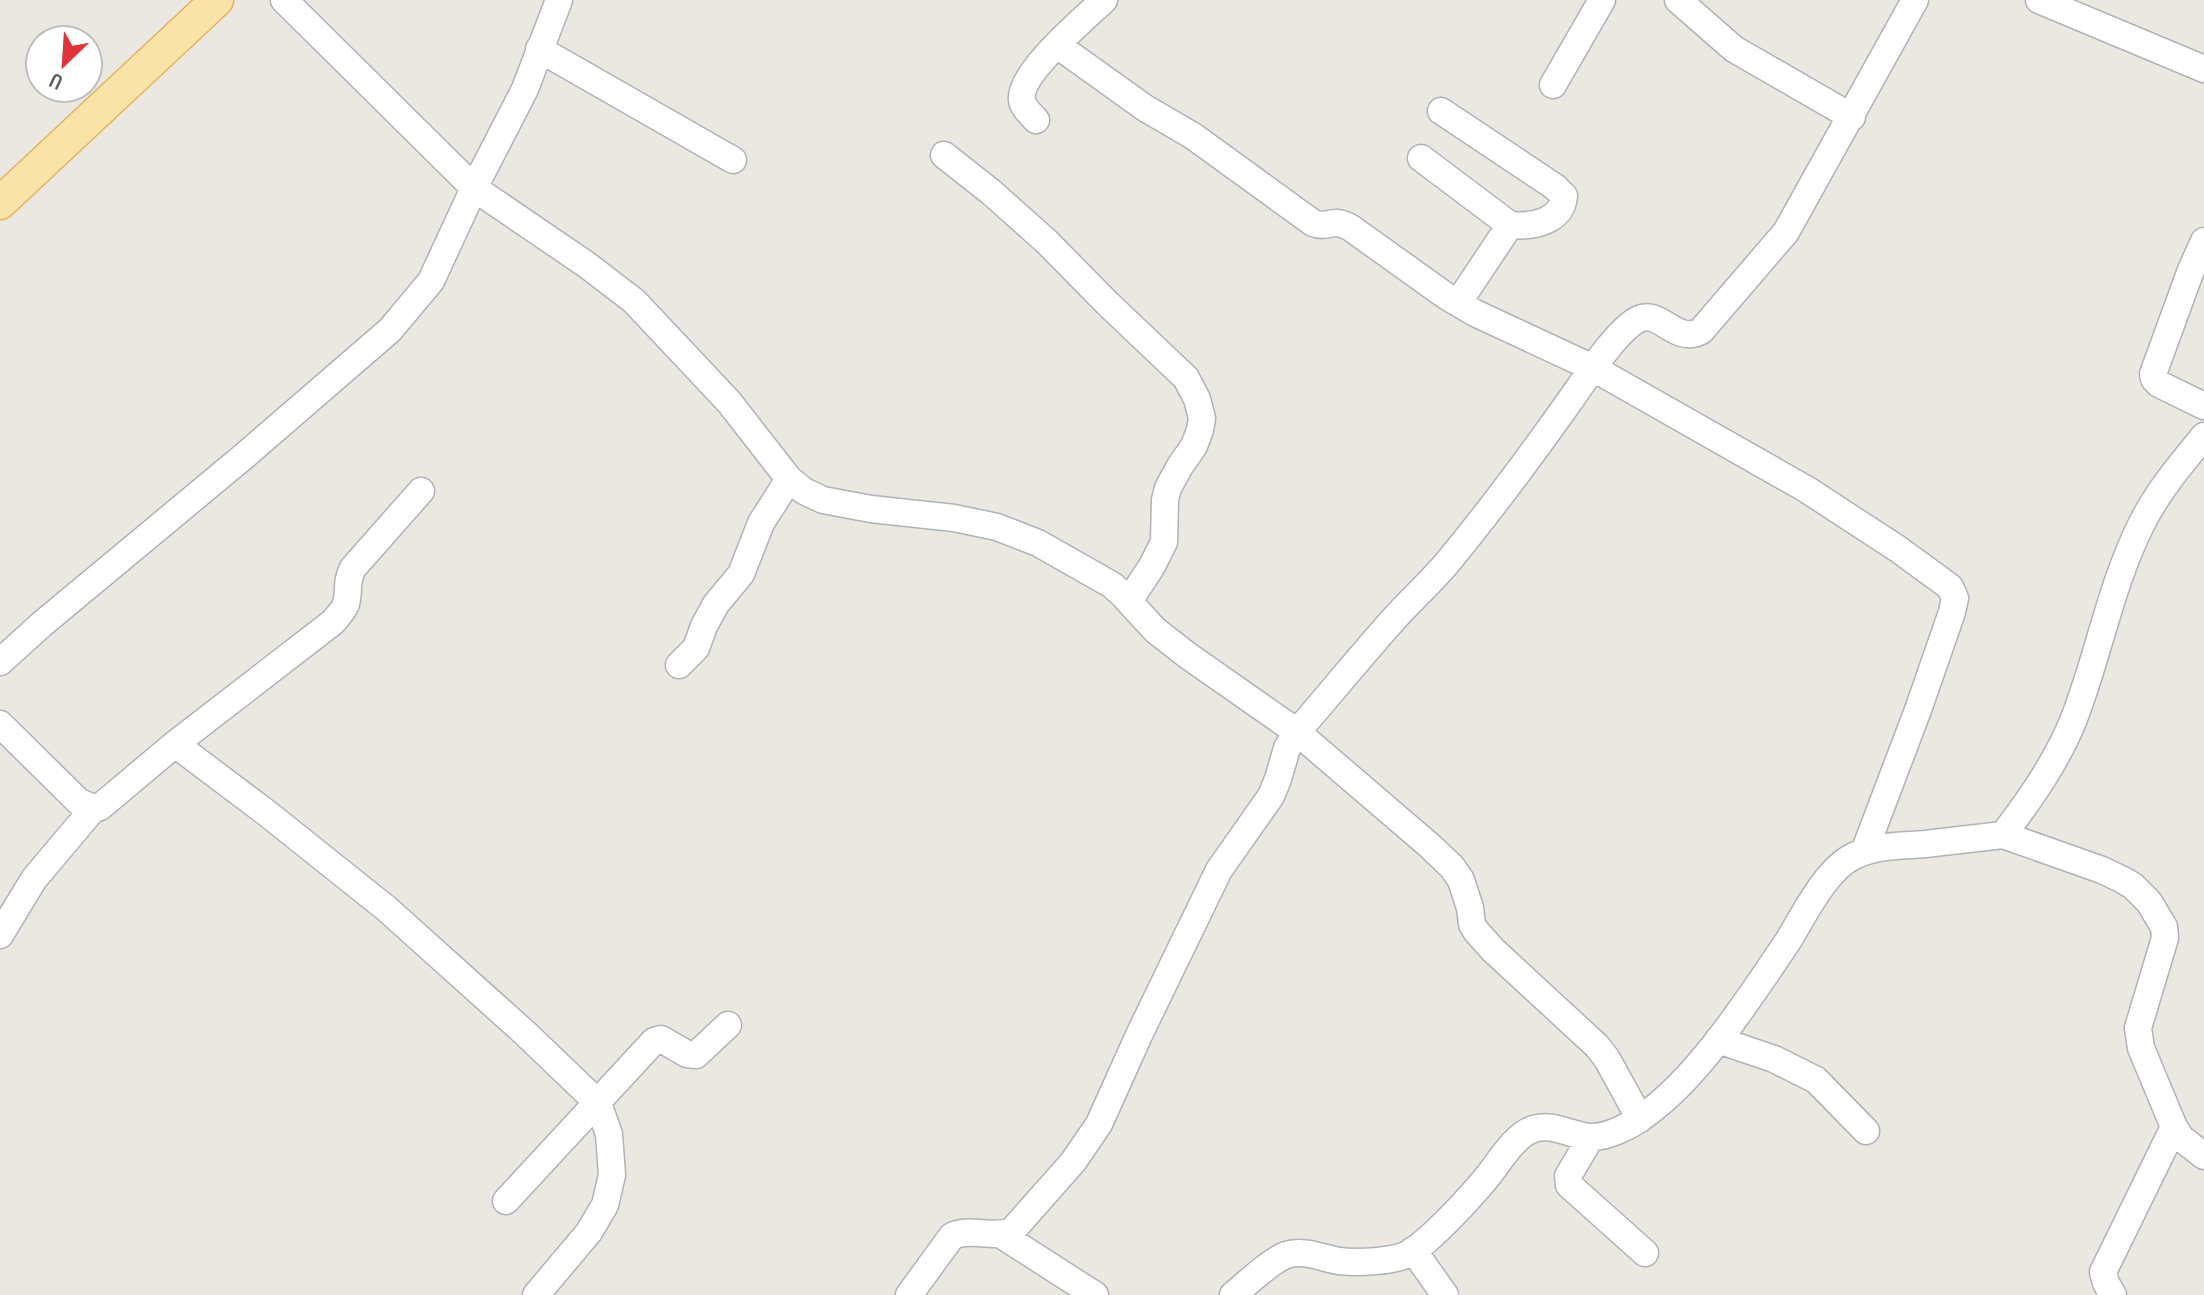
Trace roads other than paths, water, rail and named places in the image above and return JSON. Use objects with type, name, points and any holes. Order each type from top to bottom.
[{"type":"main road","points":[[0,203],[217,0]]},
{"type":"street","points":[[284,0],[474,188],[634,301],[729,402],[789,479],[804,491],[823,500],[954,518],[1021,535],[1112,585],[1155,630],[1297,732],[1452,867],[1461,880],[1476,931],[1597,1046],[1640,1119]]},
{"type":"street","points":[[0,662],[390,330],[431,281],[525,89],[559,0]]},
{"type":"street","points":[[1036,120],[1022,100],[1024,88],[1035,66],[1104,0]]},
{"type":"street","points":[[1553,85],[1602,0]]},
{"type":"street","points":[[1678,0],[1734,49],[1852,117]]},
{"type":"street","points":[[909,1295],[952,1236],[1012,1231],[1073,1162],[1113,1098],[1139,1035],[1219,870],[1271,796],[1287,748],[1297,732],[1393,619],[1472,533],[1626,328],[1646,317],[1679,333],[1688,335],[1701,331],[1786,232],[1915,0]]},
{"type":"street","points":[[2039,0],[2204,69]]},
{"type":"street","points":[[1057,45],[1145,108],[1193,136],[1313,223],[1319,226],[1342,223],[1475,313],[1593,368],[1806,489],[1950,587],[1955,598],[1952,612],[1864,852]]},
{"type":"street","points":[[539,49],[733,160]]},
{"type":"street","points":[[1421,158],[1510,225],[1523,226],[1548,220],[1563,203],[1564,196],[1555,187],[1441,111]]},
{"type":"street","points":[[944,155],[1047,242],[1186,378],[1197,399],[1202,418],[1200,430],[1194,446],[1168,488],[1164,542],[1129,601]]},
{"type":"street","points":[[1458,303],[1510,225]]},
{"type":"street","points":[[2204,241],[2153,374],[2159,384],[2204,406]]},
{"type":"street","points":[[2003,835],[2048,772],[2075,717],[2117,585],[2139,528],[2153,502],[2204,436]]},
{"type":"street","points":[[679,665],[696,648],[716,604],[741,574],[761,523],[789,479]]},
{"type":"street","points":[[0,935],[34,879],[93,809],[100,807],[175,744],[333,622],[345,608],[348,577],[353,568],[421,491]]},
{"type":"street","points":[[0,724],[78,801],[93,809]]},
{"type":"street","points":[[175,744],[379,902],[598,1103],[609,1134],[612,1175],[605,1205],[589,1232],[536,1295]]},
{"type":"street","points":[[1233,1295],[1284,1256],[1296,1254],[1341,1261],[1374,1261],[1407,1255],[1424,1243],[1484,1180],[1522,1134],[1536,1127],[1550,1127],[1591,1137],[1609,1133],[1640,1119],[1664,1100],[1718,1040],[1826,882],[1844,862],[1884,846],[2003,835],[2102,870],[2133,886],[2149,902],[2164,927],[2165,938],[2138,1028],[2141,1048],[2174,1127],[2181,1138],[2204,1156]]},
{"type":"street","points":[[506,1201],[654,1041],[661,1039],[687,1054],[696,1055],[728,1025]]},
{"type":"street","points":[[1718,1040],[1774,1059],[1816,1080],[1866,1131]]},
{"type":"street","points":[[2113,1295],[2103,1272],[2174,1127]]},
{"type":"street","points":[[1591,1137],[1568,1176],[1569,1185],[1645,1253]]},
{"type":"street","points":[[1000,1234],[1095,1295]]},
{"type":"street","points":[[1413,1250],[1445,1295]]}]
